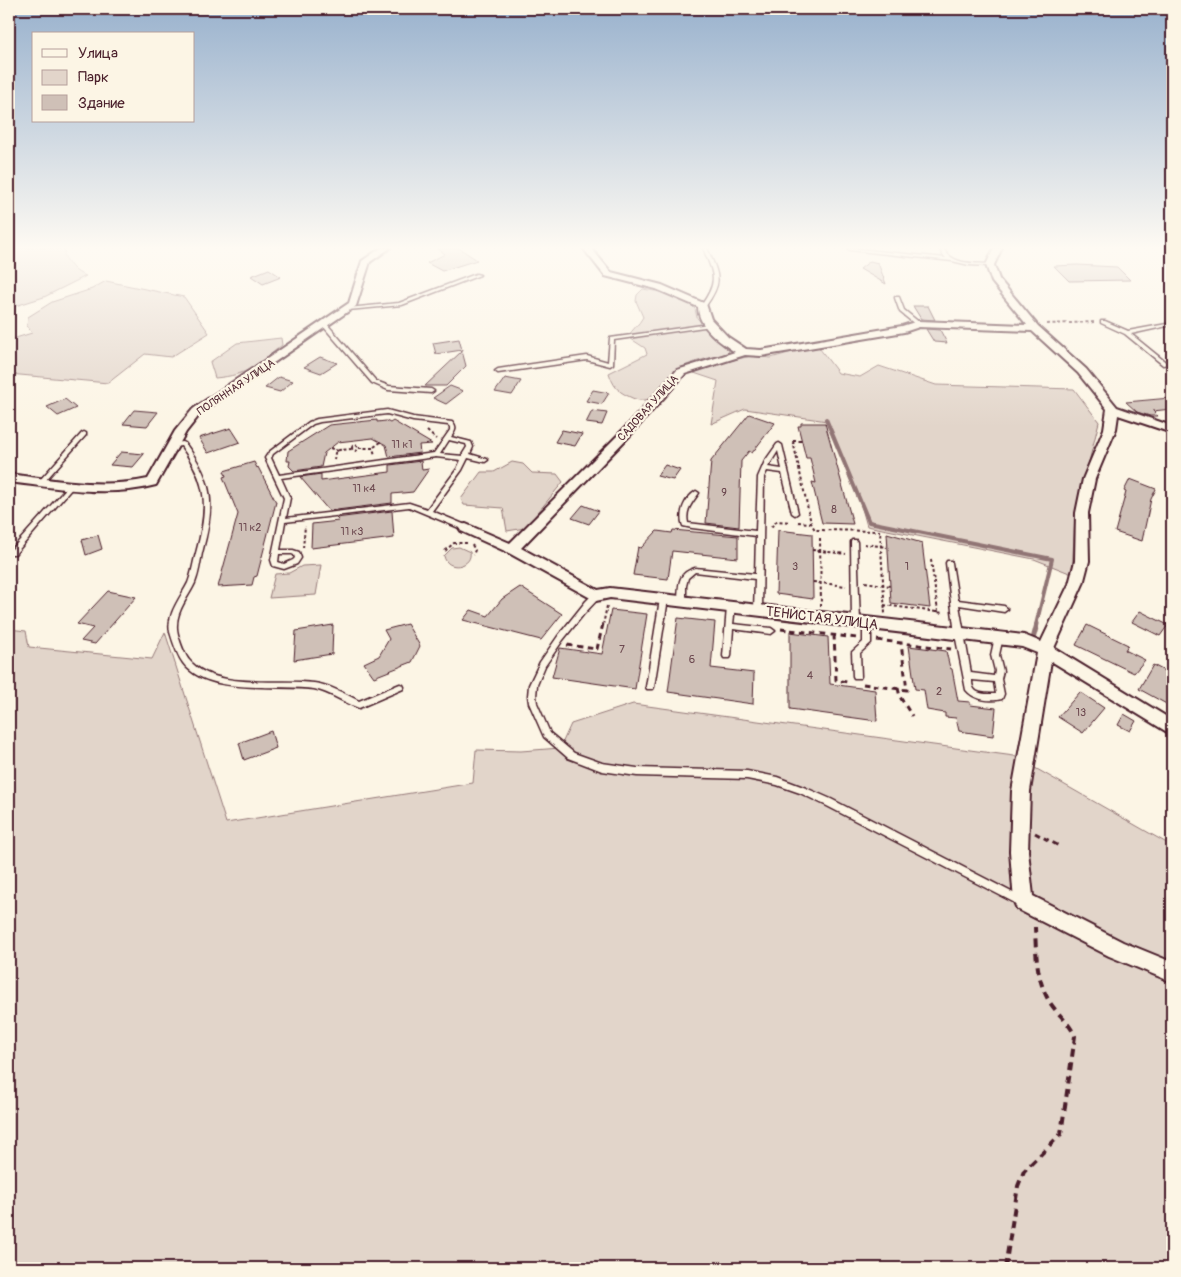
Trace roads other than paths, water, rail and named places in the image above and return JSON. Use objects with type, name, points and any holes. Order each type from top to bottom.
[{"type":"street","points":[[703,308],[704,317],[709,324],[737,349],[744,352]]},
{"type":"street","points":[[1018,308],[1034,326],[1082,371],[1112,409],[1172,430]]},
{"type":"street","name":"ПОЛЯННАЯ УЛИЦА","points":[[9,478],[72,485],[122,487],[152,482],[181,431],[197,411],[325,325],[330,319],[348,309]]},
{"type":"street","name":"САДОВАЯ УЛИЦА","points":[[512,549],[631,428],[681,372],[744,352],[761,353],[904,329],[918,324],[1034,326]]},
{"type":"street","points":[[1112,409],[1110,429],[1090,479],[1082,513],[1082,561],[1076,584],[1046,650],[1022,791],[1019,852],[1024,902],[1116,949],[1172,972]]},
{"type":"street","points":[[466,528],[603,594]]},
{"type":"street","name":"ТЕНИСТАЯ УЛИЦА","points":[[603,594],[682,601],[1024,641],[1046,650],[1172,728]]},
{"type":"lane","points":[[348,309],[363,308]]},
{"type":"lane","points":[[901,308],[902,311],[918,324]]},
{"type":"lane","points":[[1103,322],[1116,330],[1127,333],[1165,364]]},
{"type":"lane","points":[[498,371],[587,358],[610,364],[612,339],[709,324]]},
{"type":"lane","points":[[1127,333],[1172,324]]},
{"type":"lane","points":[[325,325],[374,382],[388,388],[431,391]]},
{"type":"lane","points":[[276,552],[293,552],[297,554],[298,558],[290,566],[275,564],[274,560],[276,552],[284,520],[287,498],[268,455],[311,423],[319,420],[387,412],[413,419],[450,423],[453,426],[452,430],[436,455]]},
{"type":"lane","points":[[42,481],[84,434]]},
{"type":"lane","points":[[428,512],[460,469],[470,447],[469,443],[448,438]]},
{"type":"lane","points":[[174,445],[183,444],[194,457],[205,479],[209,499],[207,529],[194,576],[180,604],[172,626],[185,662],[200,675],[223,682],[285,682],[316,686],[359,704],[400,687]]},
{"type":"lane","points":[[758,610],[761,477],[764,469],[780,445],[795,513]]},
{"type":"lane","points":[[277,477],[436,455],[485,460]]},
{"type":"lane","points":[[764,469],[785,471]]},
{"type":"lane","points":[[13,552],[72,485]]},
{"type":"lane","points":[[696,493],[685,508],[683,519],[686,524],[760,534]]},
{"type":"lane","points":[[284,520],[401,506],[416,507],[466,528]]},
{"type":"lane","points":[[854,542],[856,587],[867,643],[856,652],[857,676]]},
{"type":"lane","points":[[949,563],[959,634],[973,693],[999,697],[997,679],[999,671],[995,656],[999,637]]},
{"type":"lane","points":[[682,601],[684,576],[688,571],[696,570],[758,577]]},
{"type":"lane","points":[[603,594],[556,644],[533,683],[531,697],[535,712],[548,739],[574,758],[618,770],[672,774],[740,774],[776,781],[829,803],[1024,902]]},
{"type":"lane","points":[[650,687],[664,599]]},
{"type":"lane","points":[[955,602],[1004,609]]},
{"type":"lane","points":[[727,656],[731,607]]},
{"type":"lane","points":[[730,626],[770,631]]},
{"type":"lane","points":[[968,676],[997,679]]},
{"type":"waterway","points":[[826,419],[869,522],[1052,559],[1036,625]]},
{"type":"waterway","points":[[1033,639],[1037,624]]}]
